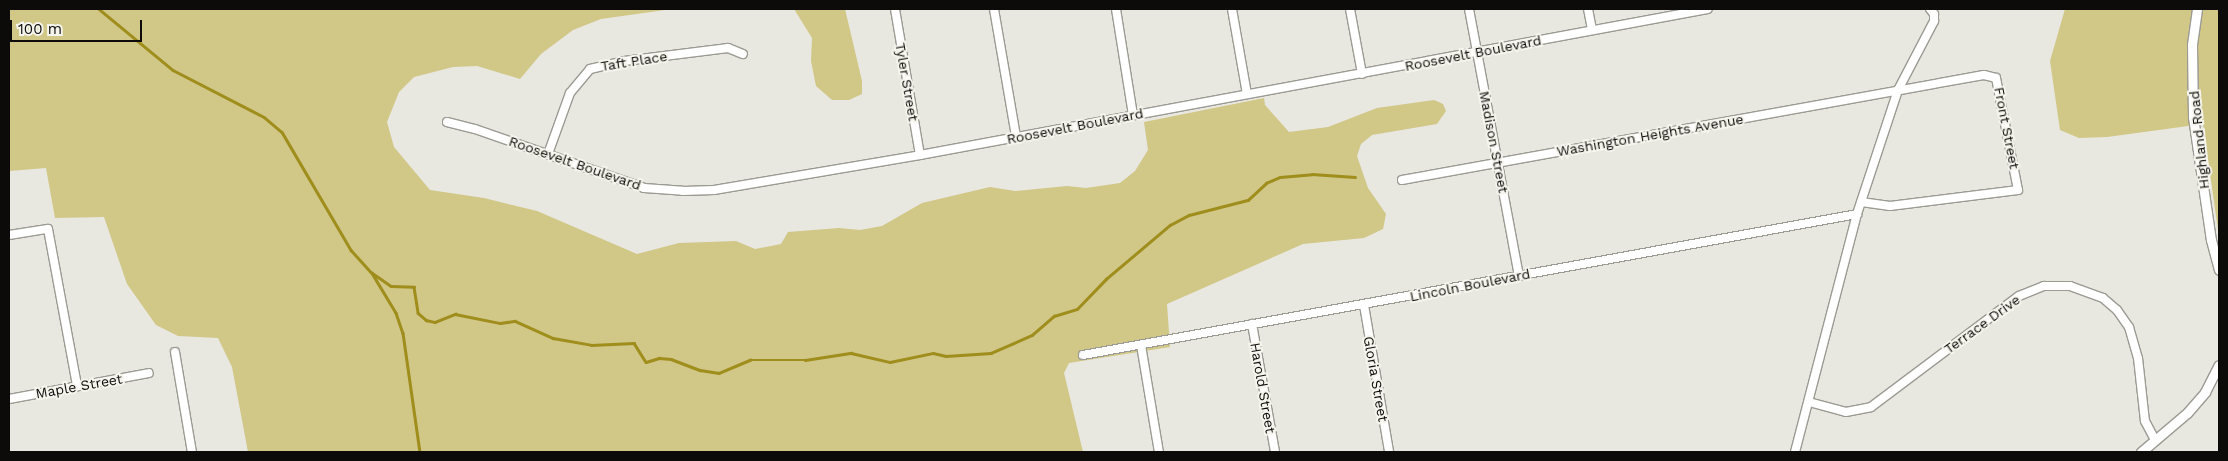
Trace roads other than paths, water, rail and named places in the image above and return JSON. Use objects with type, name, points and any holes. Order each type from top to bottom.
[{"type":"street","name":"Tyler Street","points":[[895,9],[920,155]]},
{"type":"street","points":[[994,9],[1016,137]]},
{"type":"street","points":[[1116,9],[1133,115]]},
{"type":"street","points":[[1232,9],[1247,94]]},
{"type":"street","points":[[1350,9],[1362,74]]},
{"type":"street","name":"Madison Street","points":[[1469,9],[1520,276]]},
{"type":"street","points":[[1588,9],[1592,30]]},
{"type":"street","name":"Roosevelt Boulevard","points":[[447,122],[548,154],[644,188],[682,192],[723,188],[920,155],[1708,9]]},
{"type":"street","points":[[1795,452],[1857,214],[1898,90],[1934,21],[1930,9]]},
{"type":"street","name":"Highland Road","points":[[2197,9],[2192,45],[2193,116],[2211,240],[2219,270]]},
{"type":"street","name":"Taft Place","points":[[548,154],[570,93],[590,69],[624,61],[728,48],[743,54]]},
{"type":"street","name":"Front Street","points":[[1861,202],[1890,206],[2018,190],[1996,78],[1984,74],[1898,90]]},
{"type":"street","name":"Washington Heights Avenue","points":[[1402,180],[1898,90]]},
{"type":"street","name":"Lincoln Boulevard","points":[[1083,354],[1364,305],[1857,214]]},
{"type":"street","points":[[9,235],[48,229],[77,386]]},
{"type":"street","name":"Terrace Drive","points":[[1809,402],[1846,412],[1871,407],[2019,296],[2044,286],[2070,286],[2103,298],[2118,310],[2129,327],[2138,358],[2145,421],[2155,440]]},
{"type":"street","name":"Gloria Street","points":[[1364,305],[1389,452]]},
{"type":"street","name":"Harold Street","points":[[1252,324],[1275,452]]},
{"type":"street","points":[[1141,345],[1159,452]]},
{"type":"street","points":[[174,352],[192,452]]},
{"type":"street","points":[[2141,452],[2187,413],[2205,392],[2219,365]]},
{"type":"street","name":"Maple Street","points":[[9,399],[149,374]]},
{"type":"waterway","points":[[99,9],[173,70],[264,117],[282,132],[351,250],[371,272],[391,286],[414,287],[418,313],[426,320],[435,322],[455,314],[500,323],[515,321],[553,338],[591,345],[634,343],[646,362],[659,358],[671,359],[700,370],[719,373],[750,360],[805,360],[851,353],[890,362],[933,353],[946,356],[991,353],[1032,335],[1054,316],[1077,309],[1106,279],[1170,225],[1189,215],[1248,200],[1266,183],[1280,177],[1312,174],[1355,177]]},
{"type":"waterway","points":[[372,273],[396,313],[403,333],[420,452]]}]
